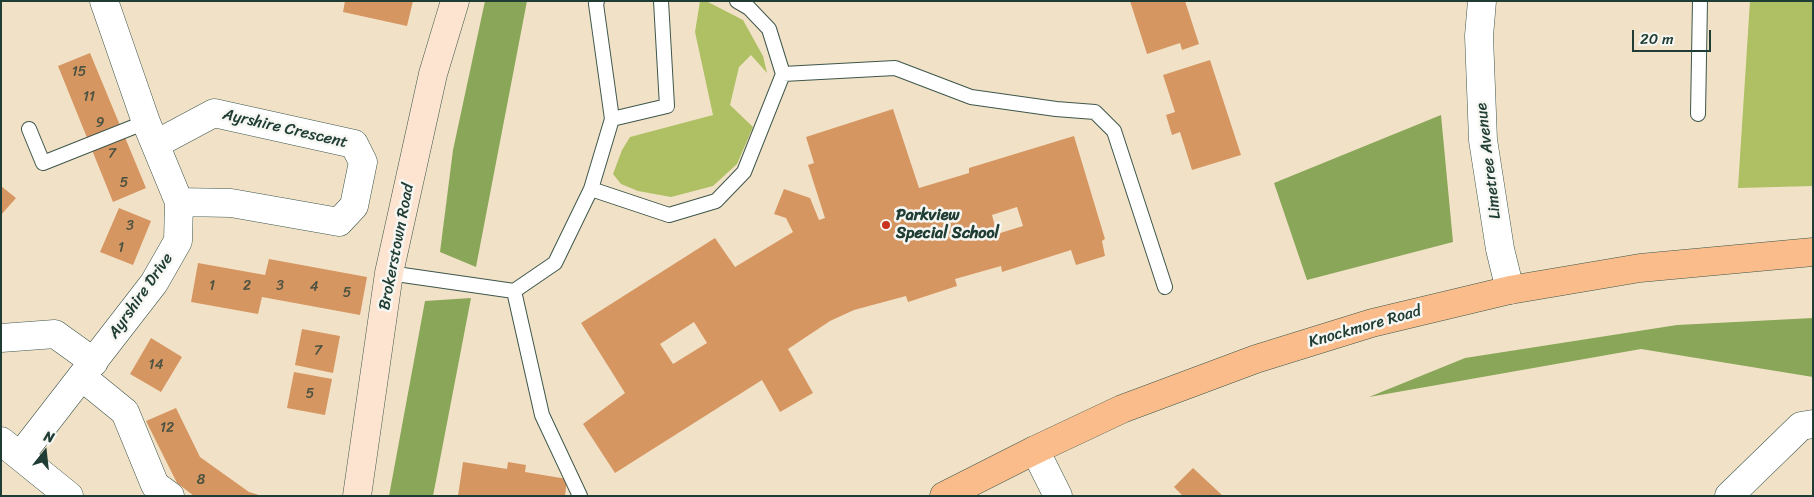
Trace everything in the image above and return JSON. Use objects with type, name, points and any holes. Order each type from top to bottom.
[{"type":"main road","name":"Knockmore Road","points":[[944,496],[1122,409],[1256,359],[1372,324],[1510,290],[1640,268],[1813,252]]},
{"type":"street","name":"Ayrshire Drive","points":[[10,448],[88,369],[154,283],[178,241],[179,202],[151,133],[104,1]]},
{"type":"street","name":"Brokerstown Road","points":[[357,496],[389,273],[433,74],[455,1]]},
{"type":"street","name":"Limetree Avenue","points":[[1482,1],[1479,36],[1483,140],[1500,249],[1510,290]]},
{"type":"street","name":"Ayrshire Crescent","points":[[151,133],[214,113],[354,144],[363,162],[354,206],[339,222],[231,203],[179,202]]},
{"type":"street","points":[[1,338],[55,334],[125,412],[155,485],[170,496]]},
{"type":"street","points":[[1729,496],[1801,426],[1813,424]]},
{"type":"street","points":[[10,448],[69,496]]},
{"type":"street","points":[[1035,450],[1058,496]]},
{"type":"lane","points":[[389,273],[514,290],[555,263],[591,189],[612,119],[596,4],[598,1]]},
{"type":"lane","points":[[612,119],[667,106],[660,1]]},
{"type":"lane","points":[[591,189],[669,215],[716,202],[744,172],[783,74],[769,29],[749,8],[737,1]]},
{"type":"lane","points":[[1698,114],[1700,1]]},
{"type":"lane","points":[[783,74],[895,68],[971,97],[1056,109],[1094,112],[1114,131],[1165,287]]},
{"type":"lane","points":[[30,129],[43,163],[151,133]]},
{"type":"lane","points":[[514,290],[542,415],[580,496]]},
{"type":"green space","points":[[485,1],[527,1],[476,267],[440,252],[453,150]]},
{"type":"green space","points":[[700,1],[706,1],[743,20],[763,56],[767,73],[751,55],[739,67],[730,105],[753,127],[737,164],[713,186],[671,197],[638,191],[621,184],[613,174],[622,150],[630,137],[713,115],[695,32]]},
{"type":"green space","points":[[1750,1],[1813,1],[1813,186],[1738,188]]},
{"type":"green space","points":[[1441,115],[1453,242],[1307,280],[1274,183]]},
{"type":"green space","points":[[471,298],[433,496],[389,496],[425,301]]},
{"type":"green space","points":[[1813,318],[1813,377],[1641,349],[1369,397],[1465,358],[1677,325]]},
{"type":"building","points":[[345,1],[413,1],[407,26],[343,12]]},
{"type":"building","points":[[1130,1],[1185,1],[1199,44],[1182,50],[1180,43],[1147,54]]},
{"type":"building","points":[[90,53],[146,188],[113,202],[58,66]]},
{"type":"building","points":[[1210,60],[1241,155],[1192,170],[1180,132],[1172,135],[1166,115],[1175,112],[1163,75]]},
{"type":"building","points":[[893,109],[919,188],[969,173],[969,168],[1074,136],[1105,239],[1102,241],[1105,256],[1076,265],[1071,250],[1002,272],[1001,266],[955,279],[957,286],[908,302],[906,296],[854,310],[830,321],[788,349],[813,393],[780,412],[762,380],[615,473],[583,424],[625,393],[581,323],[715,238],[735,267],[793,232],[786,218],[774,214],[784,189],[810,198],[819,220],[825,218],[808,165],[814,163],[806,137]],"holes":[[[1017,207],[1023,226],[997,234],[992,215]],[[694,322],[707,343],[673,364],[660,344]]]},
{"type":"building","points":[[1,186],[16,198],[1,215]]},
{"type":"building","points":[[119,208],[151,221],[133,265],[100,252]]},
{"type":"building","points":[[269,259],[367,277],[360,315],[262,297],[258,314],[191,302],[198,263],[265,275]]},
{"type":"building","points":[[302,329],[340,336],[333,373],[295,365]]},
{"type":"building","points":[[151,338],[182,357],[161,392],[130,374]]},
{"type":"building","points":[[294,372],[332,379],[325,415],[287,408]]},
{"type":"building","points":[[176,408],[200,457],[249,492],[262,496],[194,496],[177,483],[146,421]]},
{"type":"building","points":[[463,462],[507,469],[508,462],[526,465],[525,472],[567,479],[565,496],[458,496]]},
{"type":"building","points":[[1193,468],[1223,496],[1183,496],[1174,487]]},
{"type":"place","name":"Parkview Special School","points":[[886,225]]}]
